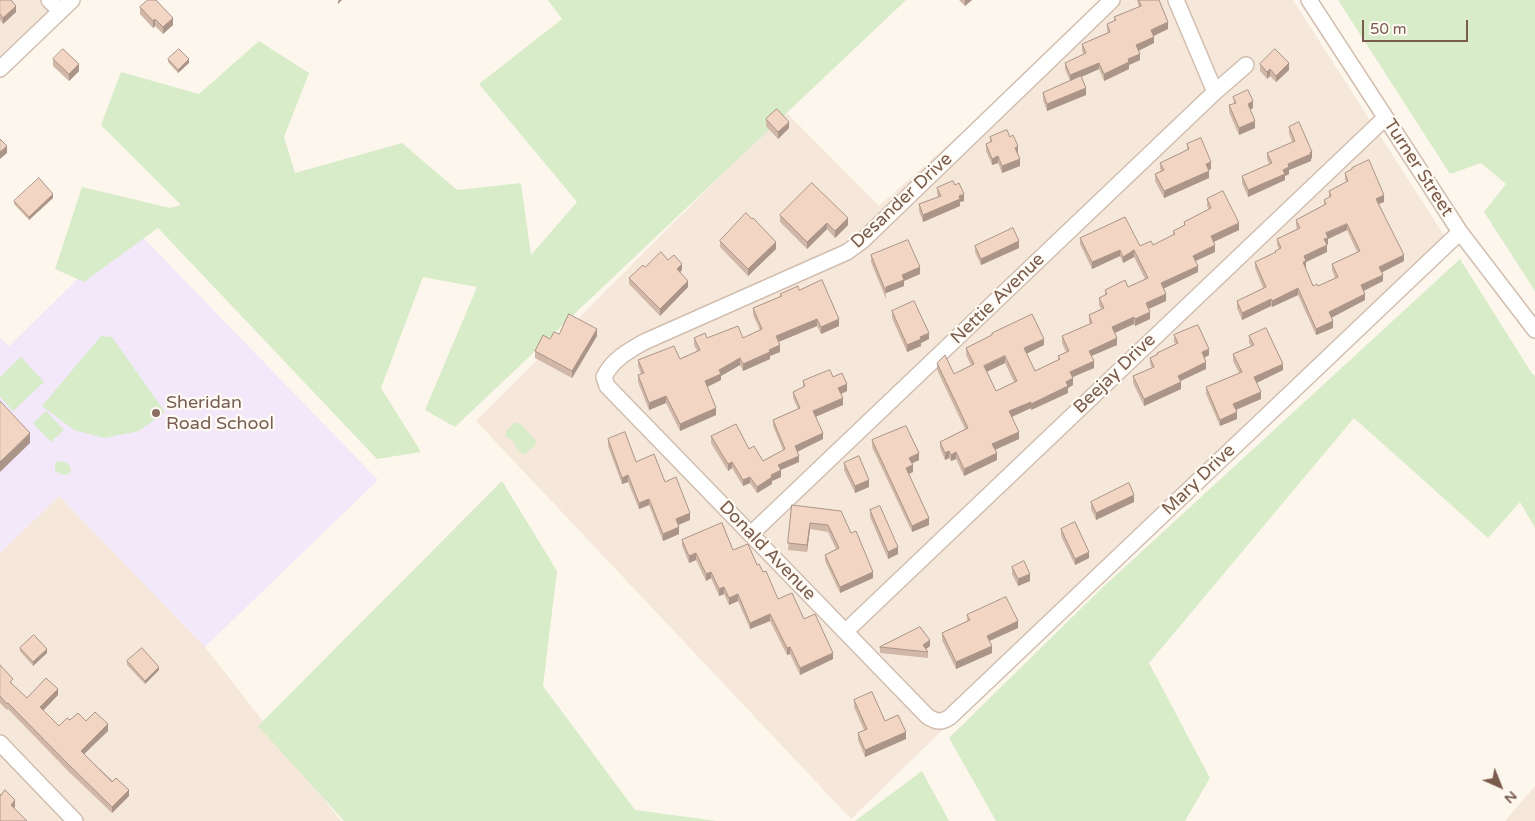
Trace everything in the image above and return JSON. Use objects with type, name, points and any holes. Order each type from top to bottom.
[{"type":"street","points":[[49,0],[60,11]]},
{"type":"street","points":[[0,69],[72,0]]},
{"type":"street","name":"Desander Drive","points":[[604,377],[609,367],[625,352],[644,342],[848,252],[862,241],[1112,0]]},
{"type":"street","points":[[1176,0],[1215,92]]},
{"type":"street","name":"Turner Street","points":[[1309,0],[1460,232],[1535,330]]},
{"type":"street","name":"Nettie Avenue","points":[[751,534],[1215,92],[1246,65]]},
{"type":"street","name":"Beejay Drive","points":[[846,631],[1385,118]]},
{"type":"street","name":"Mary Drive","points":[[935,721],[943,722],[950,717],[1460,232]]},
{"type":"street","name":"Donald Avenue","points":[[604,377],[607,386],[927,716],[935,721]]},
{"type":"street","points":[[0,743],[75,821]]},
{"type":"shaded area","points":[[0,0],[71,0],[0,68]]},
{"type":"shaded area","points":[[1112,0],[1293,0],[1447,240],[851,819],[476,421],[785,111],[879,206]]},
{"type":"shaded area","name":"Sheridan Road School","points":[[132,226],[378,480],[205,647],[59,496],[0,553],[0,338],[9,346]]},
{"type":"shaded area","points":[[59,496],[205,647],[341,821],[0,821],[0,553]]},
{"type":"shaded area","points":[[1535,786],[1535,821],[1505,821]]},
{"type":"green space","points":[[548,0],[906,0],[455,427],[425,410],[477,287],[423,277],[381,388],[421,452],[377,459],[158,228],[84,282],[55,269],[82,187],[170,208],[181,205],[101,125],[121,72],[199,94],[259,41],[309,73],[284,137],[295,173],[402,143],[457,190],[521,183],[531,255],[577,202],[479,84],[562,19]]},
{"type":"green space","points":[[1338,0],[1535,0],[1535,291],[1484,212],[1506,184],[1481,163],[1450,174]]},
{"type":"green space","points":[[1460,259],[1535,376],[1535,528],[1520,502],[1488,538],[1354,418],[1149,663],[1210,778],[1185,821],[996,821],[949,738],[1102,588]]},
{"type":"green space","points":[[101,336],[112,337],[165,412],[139,431],[104,438],[74,430],[42,406]]},
{"type":"green space","points":[[21,357],[44,382],[13,411],[0,397],[0,377]]},
{"type":"green space","points":[[46,411],[64,430],[51,442],[33,423]]},
{"type":"green space","points":[[516,422],[521,424],[536,441],[535,446],[524,454],[505,435],[506,431]]},
{"type":"green space","points":[[56,461],[65,462],[70,466],[69,474],[61,474],[55,470]]},
{"type":"green space","points":[[502,481],[557,571],[543,686],[635,810],[717,821],[344,821],[258,726]]},
{"type":"green space","points":[[922,771],[949,821],[855,821]]},
{"type":"building","points":[[0,0],[11,0],[16,6],[3,18],[0,14]]},
{"type":"building","points":[[148,0],[156,0],[173,18],[163,27],[155,19],[153,21],[140,7]]},
{"type":"building","points":[[1139,0],[1159,0],[1168,22],[1151,30],[1154,37],[1136,45],[1140,54],[1128,59],[1129,62],[1104,74],[1099,63],[1070,75],[1065,63],[1086,53],[1082,44],[1110,32],[1107,24],[1116,20],[1114,17],[1141,6]]},
{"type":"building","points":[[63,49],[79,64],[69,74],[53,59]]},
{"type":"building","points":[[179,49],[189,59],[178,70],[168,59]]},
{"type":"building","points":[[1275,49],[1289,63],[1276,76],[1270,69],[1267,72],[1260,64]]},
{"type":"building","points":[[1081,76],[1086,88],[1047,104],[1043,93]]},
{"type":"building","points":[[1248,90],[1253,101],[1248,104],[1255,121],[1239,128],[1229,105],[1236,103],[1233,97]]},
{"type":"building","points":[[777,109],[789,122],[778,132],[766,119]]},
{"type":"building","points":[[1299,122],[1312,152],[1310,152],[1311,154],[1288,164],[1289,167],[1283,170],[1285,174],[1248,190],[1242,176],[1272,163],[1267,153],[1295,141],[1289,127]]},
{"type":"building","points":[[1007,130],[1010,137],[1013,135],[1018,146],[1015,148],[1020,159],[1002,166],[998,156],[992,159],[986,144],[992,141],[990,137]]},
{"type":"building","points":[[1201,138],[1211,162],[1206,164],[1209,171],[1164,191],[1155,174],[1164,170],[1160,163],[1189,149],[1187,144]]},
{"type":"building","points":[[0,139],[7,146],[0,152]]},
{"type":"building","points":[[1369,160],[1384,195],[1376,199],[1404,255],[1379,267],[1383,275],[1361,285],[1365,294],[1329,312],[1333,321],[1316,329],[1298,288],[1242,313],[1237,301],[1266,287],[1255,262],[1281,248],[1277,239],[1300,228],[1296,220],[1326,204],[1324,200],[1331,196],[1329,191],[1348,181],[1345,173]],"holes":[[[1347,224],[1360,251],[1332,264],[1338,277],[1318,286],[1317,284],[1313,286],[1303,262],[1306,261],[1304,256],[1327,245],[1324,239],[1328,238],[1326,233]]]},
{"type":"building","points":[[39,178],[53,194],[29,217],[14,201]]},
{"type":"building","points":[[953,181],[955,185],[959,183],[964,194],[959,196],[960,199],[923,215],[919,204],[941,196],[937,188]]},
{"type":"building","points":[[812,183],[848,218],[835,231],[827,223],[807,242],[780,215]]},
{"type":"building","points":[[1223,191],[1239,223],[1211,236],[1215,245],[1193,256],[1198,266],[1161,283],[1166,294],[1146,303],[1150,312],[1112,327],[1117,338],[1089,351],[1094,361],[1070,372],[1073,378],[1066,382],[1068,386],[1031,404],[1031,402],[1009,411],[1019,432],[992,444],[997,453],[964,469],[956,452],[951,455],[949,451],[945,453],[940,442],[968,428],[937,363],[945,355],[954,374],[974,364],[966,348],[1032,314],[1044,339],[1024,348],[1035,371],[1060,359],[1058,356],[1069,351],[1062,336],[1092,323],[1089,315],[1104,308],[1099,298],[1107,294],[1105,290],[1125,280],[1128,287],[1148,278],[1134,250],[1123,257],[1120,250],[1092,262],[1080,238],[1125,217],[1140,246],[1151,241],[1153,245],[1175,234],[1173,231],[1185,225],[1184,222],[1211,208],[1207,199]],"holes":[[[1005,356],[1017,381],[996,391],[984,366]]]},
{"type":"building","points":[[746,213],[776,242],[748,269],[720,241]]},
{"type":"building","points":[[1013,228],[1019,241],[981,259],[975,246]]},
{"type":"building","points":[[908,240],[920,267],[902,275],[904,280],[886,287],[886,292],[871,255]]},
{"type":"building","points":[[661,252],[668,260],[674,255],[682,264],[677,269],[688,281],[660,309],[629,278],[643,265],[645,267]]},
{"type":"building","points":[[822,280],[839,319],[821,327],[817,319],[776,336],[780,345],[769,350],[770,352],[743,364],[740,358],[719,370],[721,374],[705,381],[716,408],[680,424],[666,396],[649,403],[638,375],[644,373],[638,360],[674,346],[680,359],[700,350],[694,338],[705,333],[707,338],[738,326],[743,338],[762,329],[753,308],[782,296],[780,294],[798,286],[799,290]]},
{"type":"building","points":[[914,301],[929,333],[907,345],[892,311]]},
{"type":"building","points":[[569,314],[597,329],[572,371],[535,351],[543,335],[550,339],[554,332],[559,334]]},
{"type":"building","points":[[1198,325],[1209,349],[1202,352],[1206,362],[1178,376],[1181,382],[1144,399],[1133,376],[1154,367],[1150,358],[1178,343],[1174,335]]},
{"type":"building","points":[[1266,328],[1283,364],[1254,377],[1261,392],[1233,404],[1237,412],[1220,420],[1206,387],[1242,372],[1233,354],[1254,345],[1249,336]]},
{"type":"building","points":[[830,370],[833,377],[842,373],[847,384],[838,388],[843,398],[813,411],[823,433],[795,446],[799,456],[778,465],[781,470],[771,475],[772,477],[757,487],[750,477],[743,480],[732,462],[728,464],[711,436],[736,424],[749,449],[754,446],[763,461],[785,449],[773,420],[800,408],[793,392],[805,386],[803,381]]},
{"type":"building","points":[[0,401],[30,433],[0,462]]},
{"type":"building","points":[[906,426],[919,453],[909,458],[913,465],[906,468],[929,518],[912,526],[872,440]]},
{"type":"building","points":[[625,432],[636,462],[654,454],[665,482],[676,477],[690,513],[676,519],[679,527],[663,534],[649,499],[639,503],[628,475],[622,478],[608,439]]},
{"type":"building","points":[[859,456],[869,480],[855,486],[844,463]]},
{"type":"building","points":[[1129,483],[1134,495],[1096,513],[1091,502]]},
{"type":"building","points":[[792,505],[841,511],[851,533],[856,531],[873,572],[840,587],[825,555],[839,548],[828,525],[810,523],[807,545],[788,543]]},
{"type":"building","points":[[880,506],[898,547],[888,552],[870,510]]},
{"type":"building","points":[[1075,522],[1089,552],[1075,559],[1061,529]]},
{"type":"building","points":[[722,523],[733,550],[748,544],[757,565],[759,564],[763,572],[766,571],[778,599],[792,593],[804,619],[815,614],[833,653],[800,668],[790,647],[787,648],[770,614],[750,623],[738,594],[729,598],[724,587],[719,589],[711,572],[706,574],[696,553],[689,556],[682,540]]},
{"type":"building","points":[[1024,561],[1030,574],[1018,579],[1012,567]]},
{"type":"building","points":[[1006,597],[1018,621],[987,636],[992,646],[956,662],[942,633],[970,620],[967,615]]},
{"type":"building","points":[[920,627],[930,640],[923,645],[928,652],[880,647]]},
{"type":"building","points":[[34,635],[47,649],[33,662],[20,648]]},
{"type":"building","points":[[142,648],[159,667],[145,681],[127,661]]},
{"type":"building","points":[[0,665],[13,679],[10,682],[27,698],[46,678],[58,689],[40,707],[59,726],[67,718],[70,720],[78,713],[86,721],[95,712],[108,724],[81,751],[112,782],[116,778],[129,790],[112,807],[0,696]]},
{"type":"building","points":[[872,692],[885,721],[898,715],[906,732],[865,750],[858,733],[867,729],[854,700]]},
{"type":"building","points":[[5,790],[15,800],[11,805],[27,821],[0,821],[0,794]]},
{"type":"place","name":"Sheridan Road School","points":[[156,413]]}]
